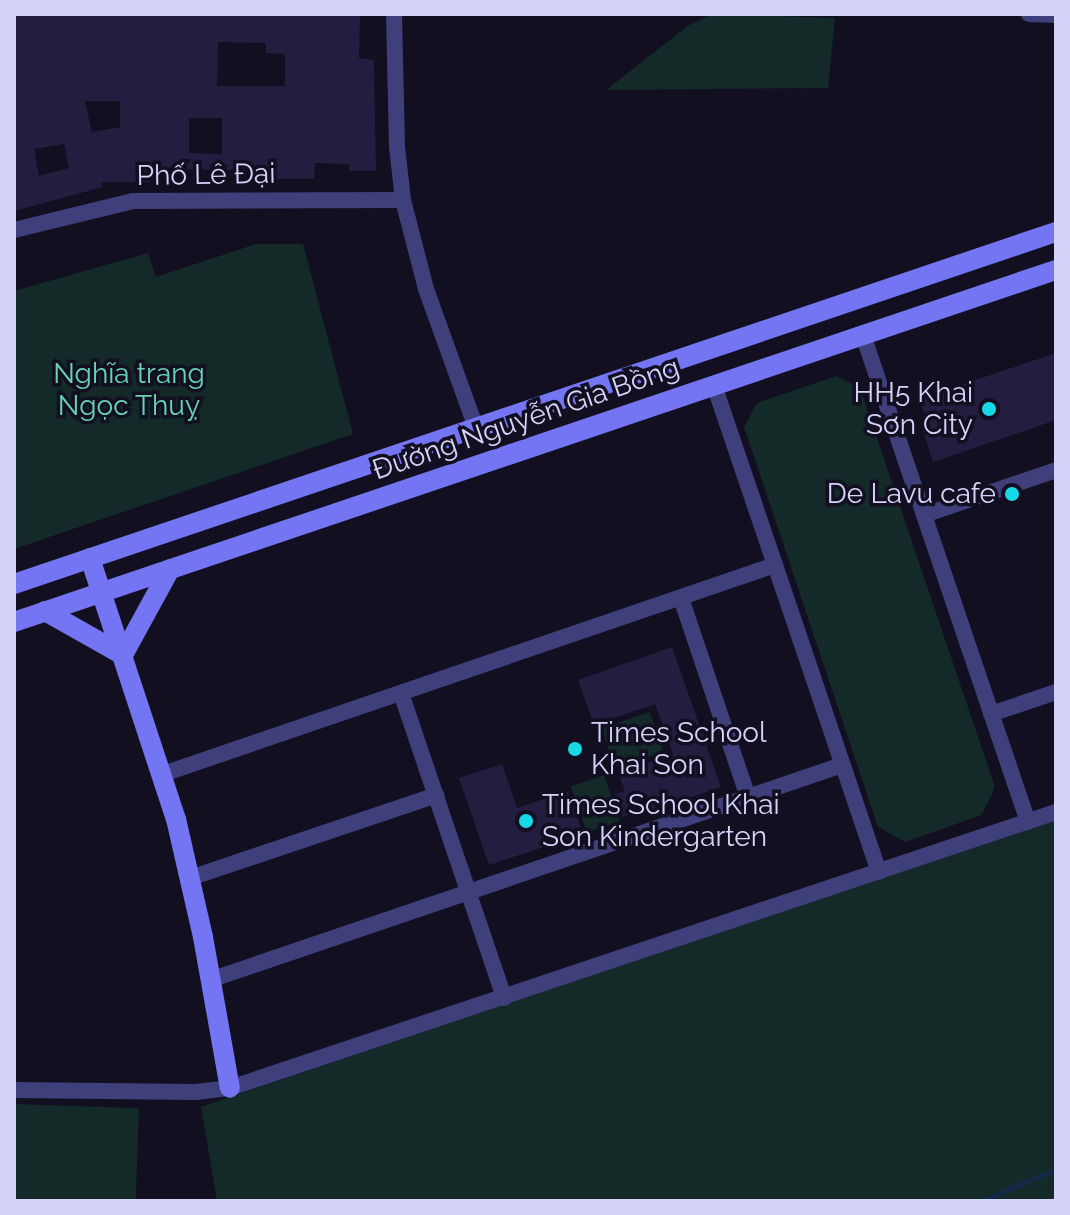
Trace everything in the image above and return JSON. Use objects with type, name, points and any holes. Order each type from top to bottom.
[{"type":"main road","name":"Đường Nguyễn Gia Bồng","points":[[14,584],[1056,232]]},
{"type":"main road","name":"Đường Nguyễn Gia Bồng","points":[[14,622],[1056,270]]},
{"type":"main road","points":[[852,301],[863,335]]},
{"type":"main road","points":[[703,351],[714,385]]},
{"type":"main road","points":[[90,558],[163,774],[190,878],[230,1088]]},
{"type":"main road","points":[[123,655],[170,569]]},
{"type":"main road","points":[[45,611],[123,655]]},
{"type":"street","points":[[394,14],[397,147],[403,200],[426,289],[476,428]]},
{"type":"street","points":[[1029,14],[1056,15]]},
{"type":"street","name":"Phố Lê Đại","points":[[14,230],[133,201],[403,200]]},
{"type":"street","points":[[863,335],[1028,822]]},
{"type":"street","points":[[714,385],[879,872]]},
{"type":"street","points":[[924,515],[1056,470]]},
{"type":"street","points":[[163,774],[775,565]]},
{"type":"street","points":[[681,598],[748,797]]},
{"type":"street","points":[[991,714],[1056,692]]},
{"type":"street","points":[[401,693],[504,998]]},
{"type":"street","points":[[210,980],[842,765]]},
{"type":"street","points":[[190,878],[436,795]]},
{"type":"street","points":[[14,1090],[196,1092],[230,1088],[1056,812]]},
{"type":"green space","points":[[713,14],[835,18],[828,88],[606,90],[689,25]]},
{"type":"green space","name":"Nghĩa trang Ngọc Thuỵ","points":[[256,244],[303,244],[353,434],[14,549],[14,291],[148,253],[156,277]]},
{"type":"green space","points":[[836,376],[860,388],[995,787],[982,815],[905,842],[878,827],[744,427],[757,403]]},
{"type":"green space","points":[[650,712],[663,752],[614,768],[601,728]]},
{"type":"green space","points":[[604,775],[620,821],[587,833],[571,786]]},
{"type":"green space","points":[[1056,817],[1056,1201],[217,1201],[201,1107]]},
{"type":"green space","points":[[14,1104],[139,1108],[136,1201],[14,1201]]},
{"type":"building","points":[[14,14],[360,14],[359,58],[374,60],[376,171],[349,171],[349,164],[315,163],[314,179],[253,179],[253,171],[151,169],[151,182],[101,182],[103,187],[14,211]],"holes":[[[218,42],[266,43],[266,53],[285,54],[285,86],[217,86]],[[85,101],[120,101],[120,127],[92,132]],[[189,118],[222,118],[222,154],[189,153]],[[64,144],[69,168],[39,176],[34,149]]]},
{"type":"building","name":"HH5 Khai Sơn City","points":[[1056,353],[1056,420],[933,462],[923,430],[929,428],[919,399]]},
{"type":"building","points":[[672,647],[721,787],[634,817],[632,813],[623,817],[615,794],[625,791],[618,773],[673,754],[655,704],[594,725],[578,680]]},
{"type":"building","name":"Times School Khai Son Kindergarten","points":[[502,764],[517,808],[568,791],[583,834],[489,865],[459,778]]},
{"type":"waterway","points":[[981,1201],[1056,1169]]},
{"type":"place","name":"HH5 Khai Sơn City","points":[[989,409]]},
{"type":"place","name":"De Lavu cafe","points":[[1012,494]]},
{"type":"place","name":"Times School Khai Son","points":[[575,749]]},
{"type":"place","name":"Times School Khai Son Kindergarten","points":[[526,821]]}]
